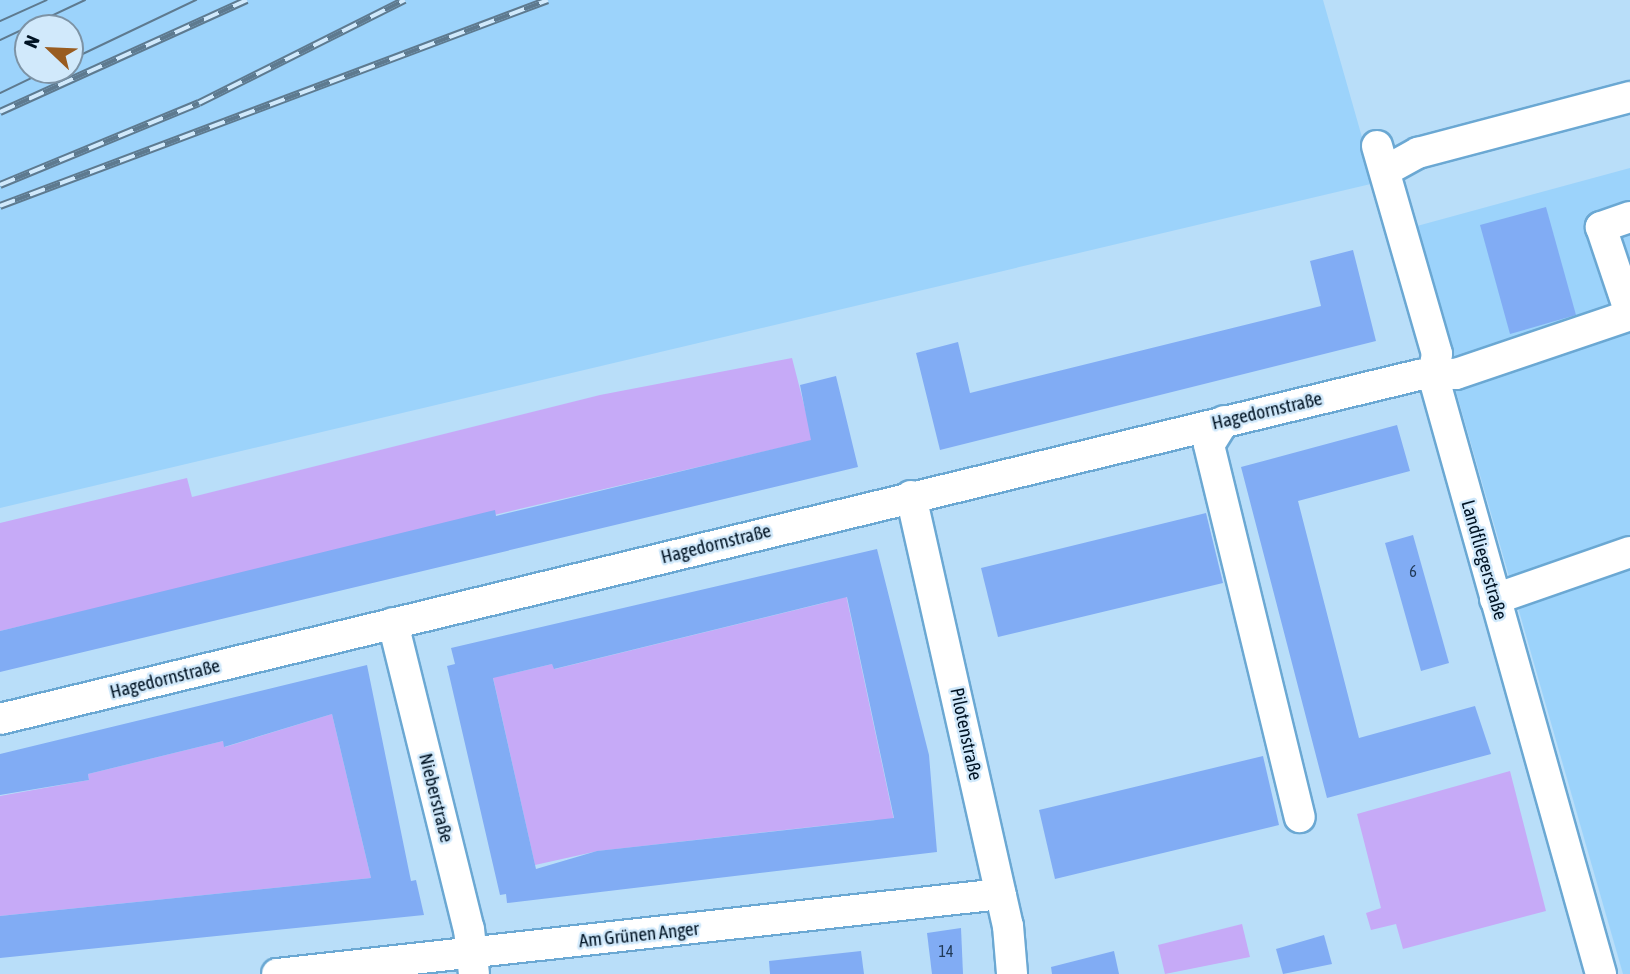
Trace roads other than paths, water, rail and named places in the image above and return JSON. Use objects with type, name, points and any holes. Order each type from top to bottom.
[{"type":"street","name":"Landfliegerstraße","points":[[1601,974],[1433,375],[1437,354],[1381,159],[1418,153],[1630,97]]},
{"type":"street","points":[[1630,217],[1601,228],[1630,314]]},
{"type":"street","name":"Hagedornstraße","points":[[0,719],[1224,421],[1433,375],[1456,374],[1630,314]]},
{"type":"street","points":[[1224,421],[1209,445],[1300,817]]},
{"type":"street","name":"Pilotenstraße","points":[[911,496],[1001,894],[1012,974]]},
{"type":"street","points":[[1494,598],[1630,552]]},
{"type":"street","name":"Nieberstraße","points":[[393,623],[473,963]]},
{"type":"street","name":"Am Grünen Anger","points":[[277,974],[473,963],[1001,894]]},
{"type":"tram line","points":[[0,21],[47,0]]},
{"type":"tram line","points":[[0,40],[85,0]]},
{"type":"tram line","points":[[84,53],[196,0]]},
{"type":"tram line","points":[[0,93],[19,84]]},
{"type":"railway","points":[[0,112],[247,0]]},
{"type":"railway","points":[[0,185],[199,103],[405,0]]},
{"type":"railway","points":[[0,206],[548,0]]}]
